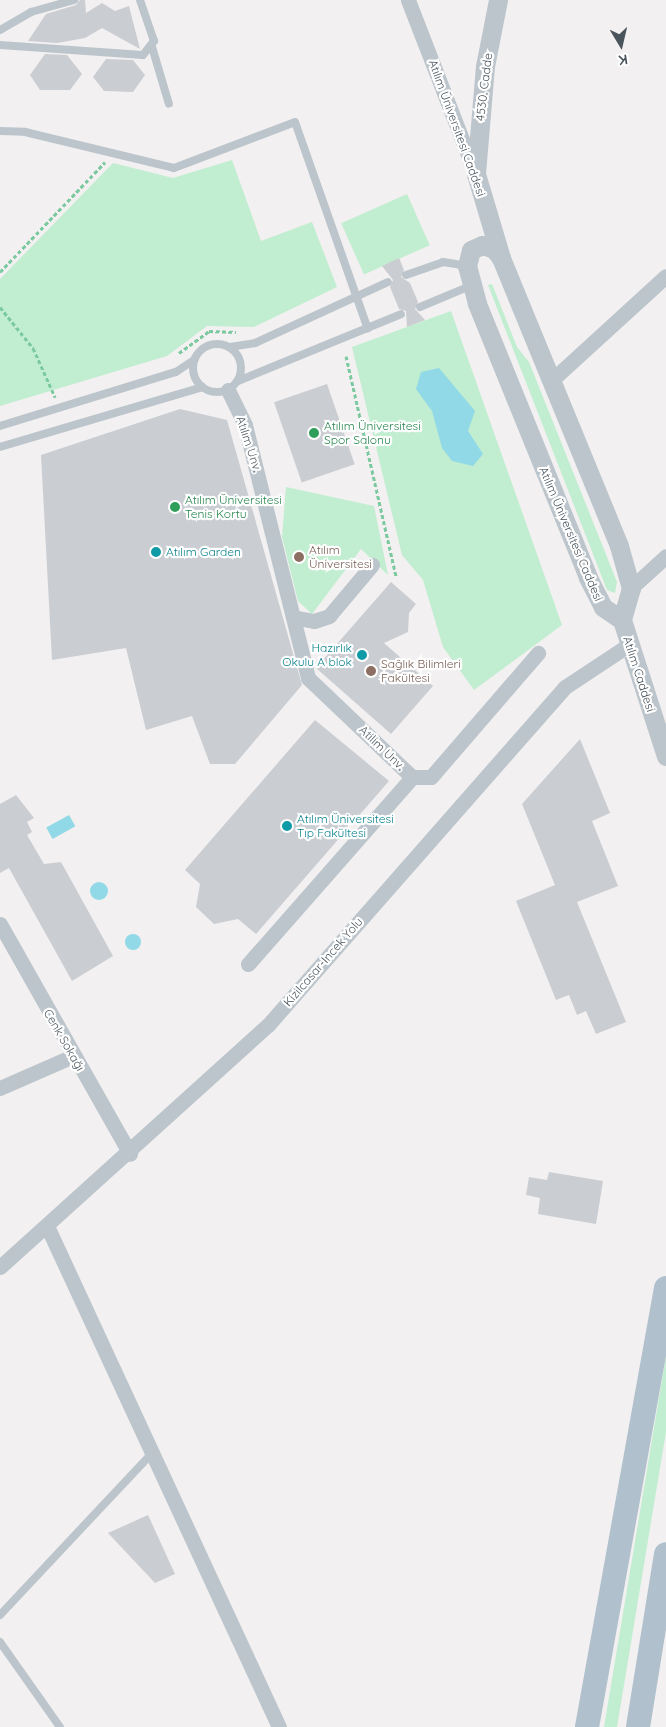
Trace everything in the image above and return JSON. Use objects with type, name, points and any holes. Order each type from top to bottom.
[{"type":"main road","points":[[587,1727],[666,1288]]},
{"type":"main road","points":[[638,1727],[666,1554]]},
{"type":"street","name":"Atılım Üniversitesi Caddesi","points":[[408,0],[476,174],[502,258],[619,546],[631,588]]},
{"type":"street","name":"4530. Cadde","points":[[476,174],[485,66],[498,0]]},
{"type":"street","points":[[467,266],[471,250],[482,245],[494,249],[502,258]]},
{"type":"street","name":"Atılım Üniversitesi Caddesi","points":[[467,266],[470,286],[588,577],[603,607],[622,620]]},
{"type":"street","points":[[552,380],[666,276]]},
{"type":"street","name":"Atılım Unv.","points":[[233,385],[266,500]]},
{"type":"street","name":"Atilim Unv.","points":[[266,500],[308,678],[412,777],[431,777],[538,653]]},
{"type":"street","points":[[622,620],[631,588],[666,556]]},
{"type":"street","points":[[293,617],[314,620],[329,616],[372,565]]},
{"type":"street","name":"Atılım Caddesi","points":[[622,620],[666,756]]},
{"type":"street","name":"Kizilcasar-Incek Yolu","points":[[0,1267],[130,1154],[268,1025],[565,687],[630,644]]},
{"type":"street","points":[[248,964],[412,777]]},
{"type":"street","name":"Cenk Sokağı","points":[[0,924],[130,1154]]},
{"type":"street","points":[[0,1088],[73,1056]]},
{"type":"street","points":[[47,1226],[279,1727]]},
{"type":"lane","points":[[0,30],[31,12],[74,0]]},
{"type":"lane","points":[[140,0],[169,104]]},
{"type":"lane","points":[[0,45],[137,56],[152,47]]},
{"type":"lane","points":[[0,131],[25,132],[174,168],[295,122],[368,328]]},
{"type":"lane","points":[[406,275],[443,262],[467,266]]},
{"type":"lane","points":[[0,426],[176,372],[194,360],[209,345],[230,347],[255,343],[388,282]]},
{"type":"lane","points":[[420,307],[470,286]]},
{"type":"lane","points":[[0,447],[202,387],[216,392],[401,314]]},
{"type":"lane","points":[[230,347],[241,362],[233,385]]},
{"type":"lane","points":[[194,360],[194,375],[202,387]]},
{"type":"lane","points":[[0,1615],[152,1453]]},
{"type":"lane","points":[[0,1642],[60,1727]]},
{"type":"path","points":[[0,272],[113,153]]},
{"type":"path","points":[[0,307],[34,348],[56,398]]},
{"type":"path","points":[[173,358],[208,331],[243,333]]},
{"type":"path","points":[[346,356],[396,576]]},
{"type":"path","points":[[46,400],[65,395]]},
{"type":"green space","points":[[232,160],[261,241],[312,222],[337,287],[254,327],[207,326],[167,356],[0,406],[0,279],[113,163],[173,178]]},
{"type":"green space","points":[[407,194],[430,245],[364,274],[341,223]]},
{"type":"green space","points":[[492,284],[517,347],[529,362],[617,582],[615,593],[607,590],[488,285]]},
{"type":"green space","points":[[451,311],[562,625],[474,690],[443,647],[423,580],[402,555],[352,347]]},
{"type":"green space","points":[[286,487],[374,506],[388,575],[361,549],[312,614],[298,601],[282,537]]},
{"type":"green space","points":[[666,1356],[666,1432],[617,1727],[604,1727]]},
{"type":"water","points":[[439,368],[475,411],[468,431],[483,454],[473,466],[452,461],[442,448],[432,411],[416,389],[421,372]]},
{"type":"water","points":[[69,815],[75,826],[53,839],[46,828]]},
{"type":"water","points":[[99,882],[105,885],[108,891],[105,897],[99,900],[93,897],[90,891],[93,885]]},
{"type":"water","points":[[130,934],[136,934],[141,939],[139,948],[130,950],[125,945],[125,939]]},
{"type":"building","points":[[80,0],[85,0],[86,13],[102,3],[115,11],[129,6],[140,49],[102,28],[85,38],[57,43],[28,41],[46,14],[76,5]]},
{"type":"building","points":[[45,54],[67,55],[82,74],[70,90],[40,90],[30,75]]},
{"type":"building","points":[[106,59],[133,60],[145,75],[133,92],[104,91],[93,77]]},
{"type":"building","points":[[399,258],[404,270],[401,277],[410,283],[418,302],[415,309],[425,320],[407,327],[406,311],[399,309],[390,287],[393,280],[382,266]]},
{"type":"building","name":"Atılım Üniversitesi Spor Salonu","points":[[327,384],[355,464],[302,483],[274,402]]},
{"type":"building","name":"Atılım Garden","points":[[180,409],[227,420],[302,685],[235,764],[210,764],[192,716],[146,730],[126,648],[52,660],[41,455]]},
{"type":"building","name":"Hazırlık Okulu A blok","points":[[391,582],[416,604],[409,613],[408,632],[384,643],[433,686],[391,734],[316,668]]},
{"type":"building","name":"Atılım Üniversitesi Tıp Fakültesi","points":[[315,720],[389,781],[256,934],[238,919],[214,924],[196,907],[200,884],[185,870]]},
{"type":"building","points":[[580,739],[610,813],[592,821],[618,886],[577,902],[626,1022],[596,1034],[586,1011],[577,1015],[569,995],[556,1000],[516,901],[555,885],[522,804]]},
{"type":"building","points":[[16,795],[34,818],[27,822],[32,832],[27,835],[44,864],[61,862],[113,956],[72,981],[9,868],[0,873],[0,804]]},
{"type":"building","points":[[549,1172],[603,1181],[596,1224],[538,1214],[540,1198],[526,1195],[529,1177],[547,1180]]},
{"type":"building","points":[[148,1515],[175,1574],[155,1583],[108,1533]]},
{"type":"place","name":"Atılım Üniversitesi Spor Salonu","points":[[314,433]]},
{"type":"place","name":"Atılım Üniversitesi Tenis Kortu","points":[[175,507]]},
{"type":"place","name":"Atılım Garden","points":[[156,552]]},
{"type":"place","name":"Atılım Üniversitesi","points":[[299,557]]},
{"type":"place","name":"Hazırlık Okulu A blok","points":[[362,655]]},
{"type":"place","name":"Sağlık Bilimleri Fakültesi","points":[[371,671]]},
{"type":"place","name":"Atılım Üniversitesi Tıp Fakültesi","points":[[287,826]]}]
